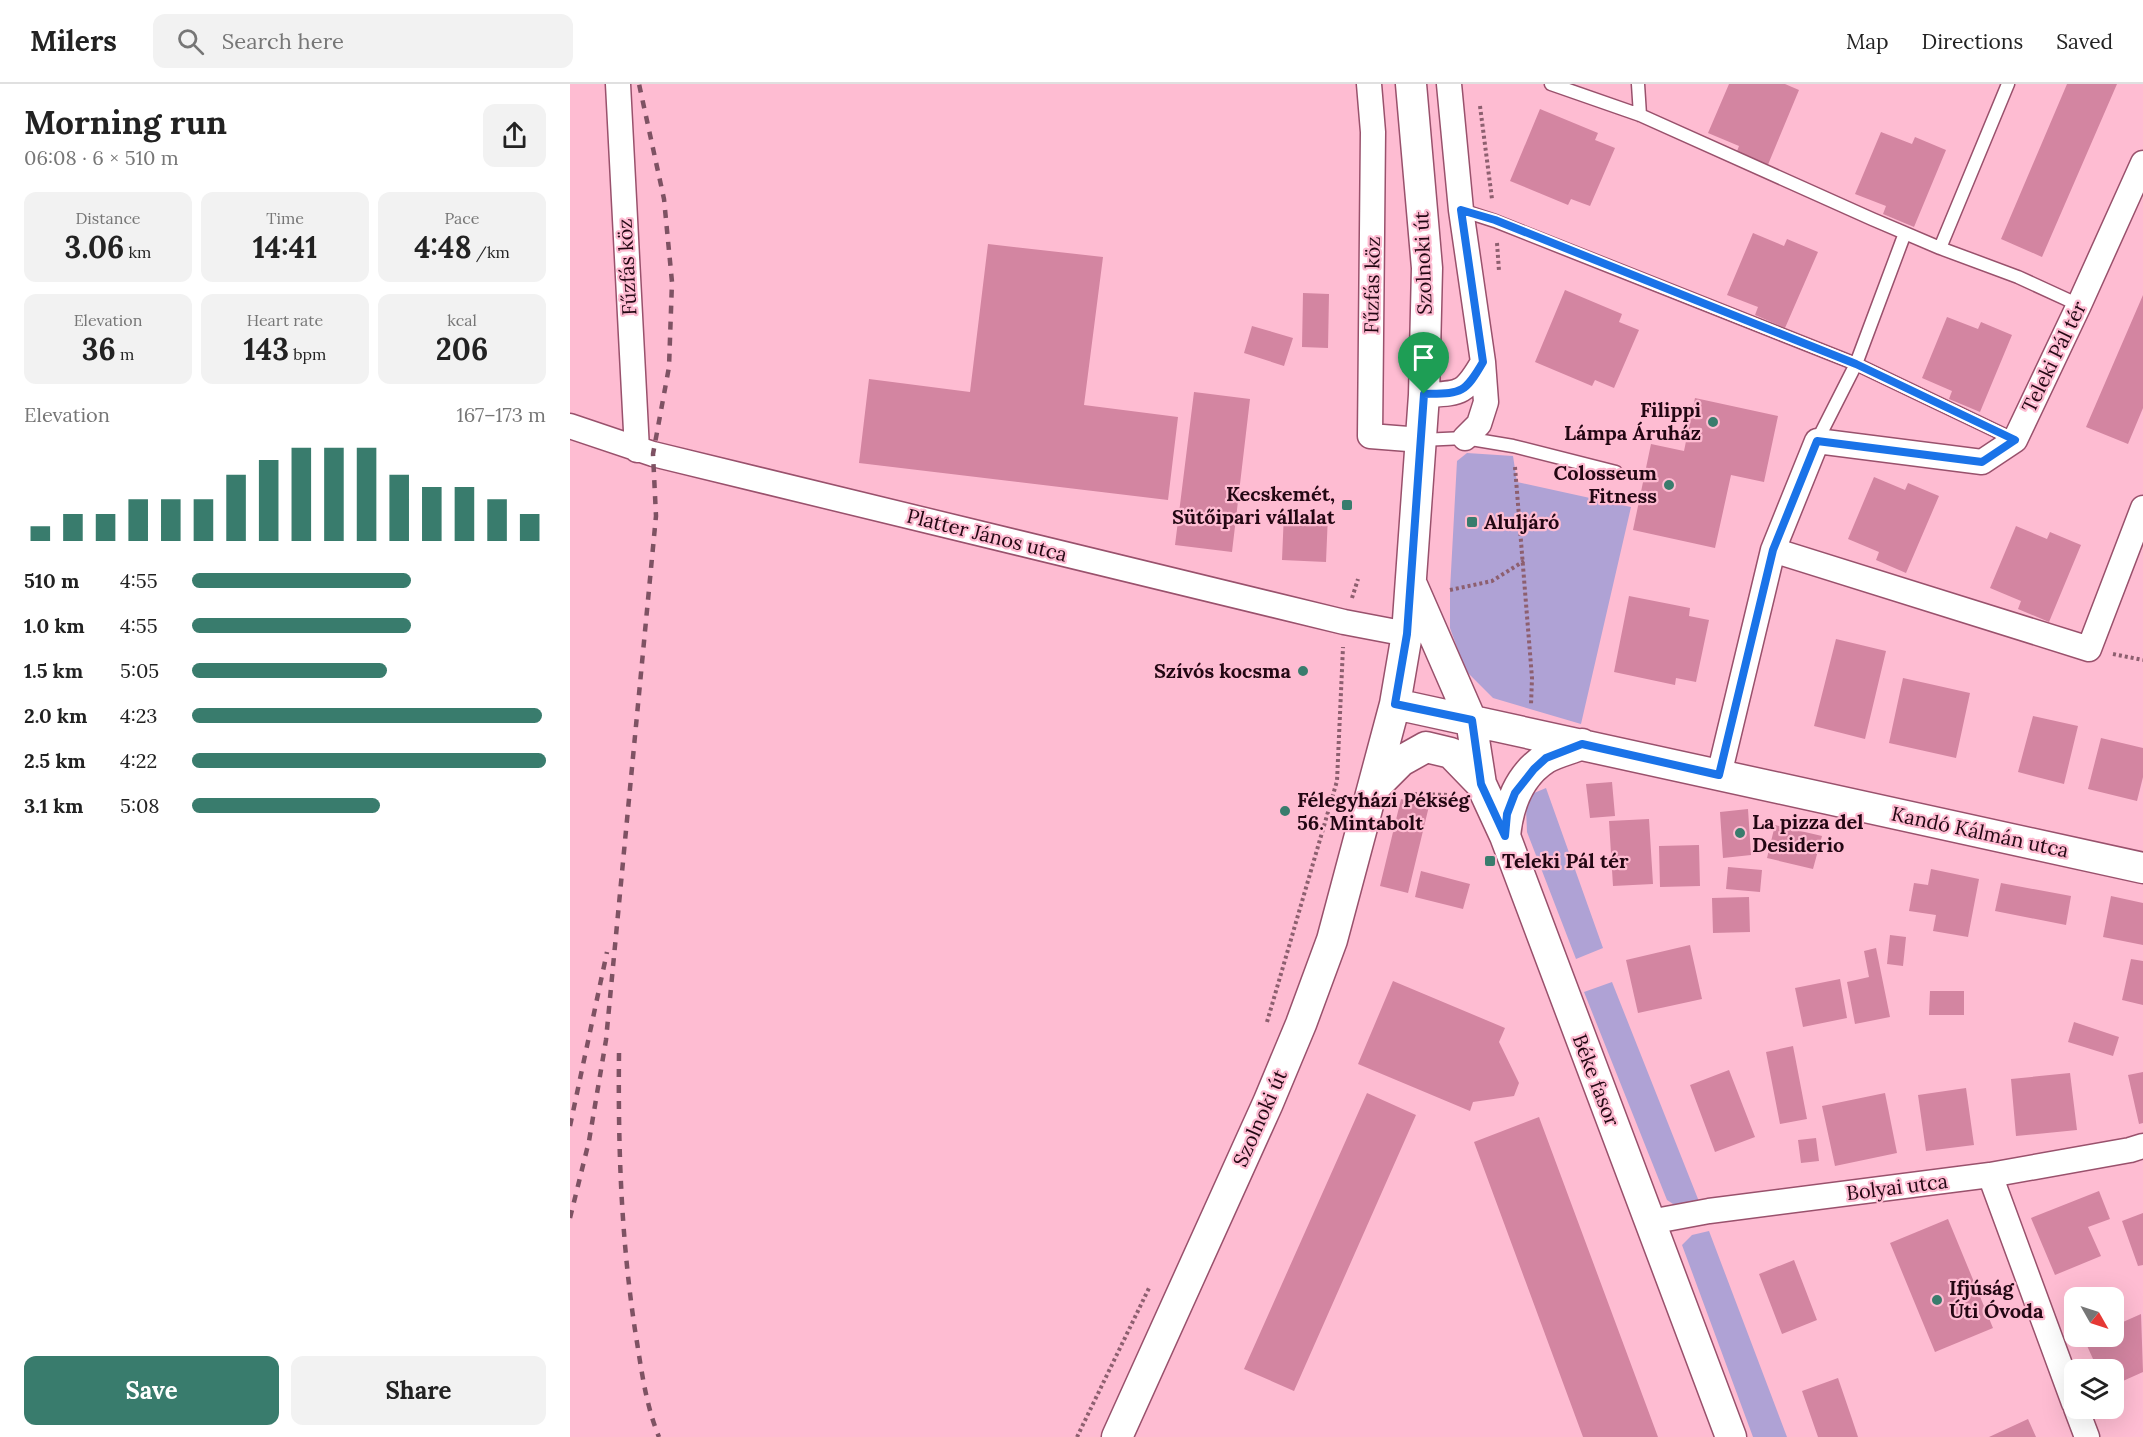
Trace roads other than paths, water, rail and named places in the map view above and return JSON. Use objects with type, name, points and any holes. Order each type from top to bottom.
[{"type":"street","name":"Fűzfás köz","points":[[618,84],[637,450]]},
{"type":"street","name":"Fűzfás köz","points":[[1369,84],[1373,132],[1370,435],[1421,440]]},
{"type":"street","name":"Szolnoki út","points":[[1117,1437],[1268,1103],[1301,1024],[1385,791],[1412,585],[1424,394],[1427,268],[1411,84]]},
{"type":"street","points":[[1449,84],[1461,210],[1483,362],[1486,402],[1479,424],[1465,438]]},
{"type":"street","name":"Teleki Pál tér","points":[[2015,440],[2143,163]]},
{"type":"street","points":[[1424,394],[1458,393],[1473,381],[1483,362]]},
{"type":"street","name":"Platter János utca","points":[[570,426],[637,450],[1344,622],[1407,634]]},
{"type":"street","points":[[1719,775],[1773,550],[1817,441],[1982,462],[2015,440]]},
{"type":"street","points":[[1773,550],[2089,649],[2143,508]]},
{"type":"street","name":"Szolnoki út","points":[[1412,585],[1472,720]]},
{"type":"street","name":"Kandó Kálmán utca","points":[[1395,704],[2143,868]]},
{"type":"street","points":[[1385,791],[1401,761],[1472,720]]},
{"type":"street","name":"Béke fasor","points":[[1472,720],[1481,784],[1505,836],[1731,1437]]},
{"type":"street","points":[[1505,836],[1507,814],[1515,793],[1534,769],[1546,758],[1582,744]]},
{"type":"street","points":[[1426,747],[1451,753],[1481,784]]},
{"type":"street","name":"Bolyai utca","points":[[1650,1222],[1708,1211],[1990,1175],[2143,1146]]},
{"type":"street","points":[[1990,1175],[2064,1376]]},
{"type":"street","points":[[2080,1419],[2087,1437]]},
{"type":"lane","points":[[1551,84],[1640,115],[1905,233],[2079,305]]},
{"type":"lane","points":[[1638,84],[1640,115]]},
{"type":"lane","points":[[1940,248],[2007,84]]},
{"type":"lane","points":[[1461,210],[1495,220],[1856,364],[2015,440]]},
{"type":"lane","points":[[1817,441],[1856,364],[1905,233]]},
{"type":"lane","points":[[1421,440],[1465,438],[1513,446],[1616,472]]},
{"type":"railway","points":[[570,1218],[589,1141],[606,1040],[656,516],[653,454],[669,367],[672,282],[664,199],[639,84]]},
{"type":"railway","points":[[570,1126],[607,952]]},
{"type":"railway","points":[[619,1053],[620,1157],[626,1261],[644,1384],[659,1437]]},
{"type":"place","name":"Filippi Lámpa Áruház","points":[[1713,422]]},
{"type":"place","name":"Colosseum Fitness","points":[[1669,485]]},
{"type":"place","name":"Kecskemét, Sütőipari vállalat","points":[[1347,505]]},
{"type":"place","name":"Aluljáró","points":[[1472,522]]},
{"type":"place","name":"Szívós kocsma","points":[[1303,671]]},
{"type":"place","name":"Félegyházi Pékség 56. Mintabolt","points":[[1285,811]]},
{"type":"place","name":"La pizza del Desiderio","points":[[1740,833]]},
{"type":"place","name":"Teleki Pál tér","points":[[1490,861]]},
{"type":"place","name":"Ifjúság Úti Óvoda","points":[[1937,1300]]}]
